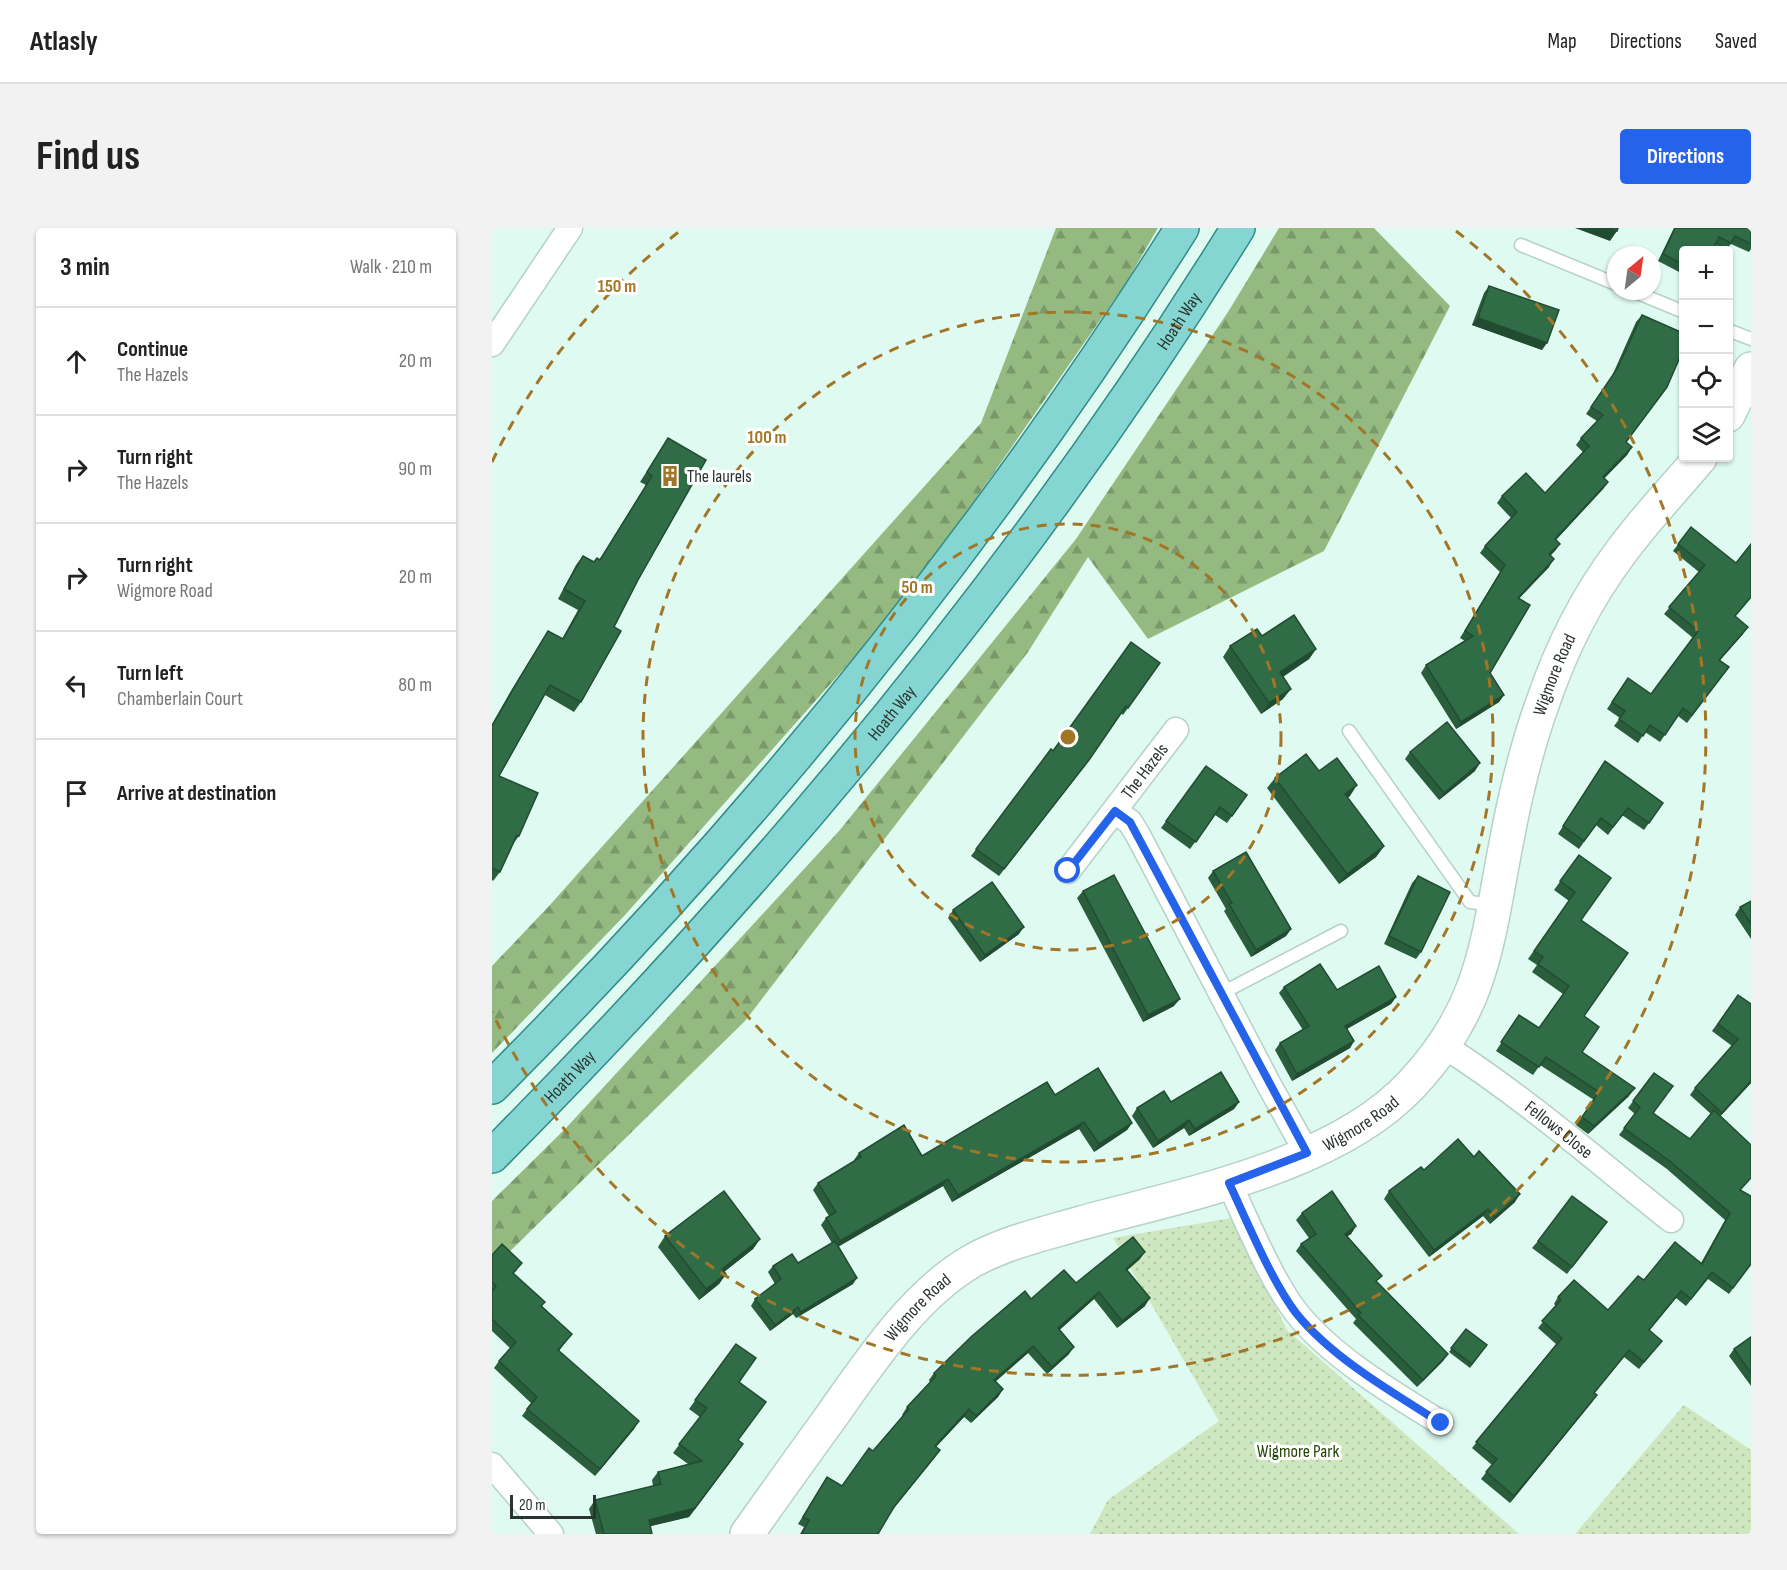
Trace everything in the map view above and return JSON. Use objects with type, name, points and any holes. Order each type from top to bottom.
[{"type":"main road","points":[[492,1087],[650,922],[734,827],[859,678],[957,554],[1059,415],[1182,228]]},
{"type":"main road","name":"Hoath Way","points":[[492,1155],[690,949],[892,715],[998,578],[1097,444],[1191,305],[1238,228]]},
{"type":"street","points":[[492,344],[570,228]]},
{"type":"street","points":[[1732,408],[1751,369]]},
{"type":"street","name":"Wigmore Road","points":[[747,1534],[889,1339],[956,1272],[1015,1242],[1229,1183],[1307,1153],[1374,1117],[1409,1088],[1444,1046],[1474,990],[1490,940],[1508,835],[1532,735],[1544,699],[1575,627],[1622,550],[1697,462]]},
{"type":"street","name":"The Hazels","points":[[1068,871],[1176,730]]},
{"type":"street","name":"The Hazels","points":[[1115,811],[1130,822],[1138,834],[1307,1153]]},
{"type":"street","name":"Fellows Close","points":[[1444,1046],[1529,1107],[1671,1220]]},
{"type":"street","points":[[1229,1183],[1281,1287],[1307,1325],[1387,1389],[1441,1423]]},
{"type":"street","points":[[492,1465],[551,1534]]},
{"type":"lane","points":[[1521,245],[1607,280]]},
{"type":"lane","points":[[1654,300],[1679,310]]},
{"type":"lane","points":[[1733,332],[1751,339]]},
{"type":"lane","points":[[1349,731],[1470,902],[1496,905]]},
{"type":"lane","points":[[1222,993],[1341,931]]},
{"type":"green space","points":[[1056,228],[1158,228],[1126,283],[905,600],[625,915],[492,1053],[492,966],[549,906],[981,423]]},
{"type":"green space","points":[[1279,228],[1374,228],[1450,306],[1324,551],[1148,639],[1088,557],[1028,652],[745,1021],[492,1269],[492,1201],[566,1128],[839,831],[1076,539],[1228,312]]},
{"type":"green space","name":"Wigmore Park","points":[[1232,1218],[1287,1330],[1519,1534],[1090,1534],[1108,1500],[1219,1421],[1113,1238]]},
{"type":"green space","points":[[1684,1405],[1751,1450],[1751,1534],[1575,1534]]},
{"type":"building","points":[[1675,228],[1751,228],[1751,244],[1735,236],[1731,243],[1719,237],[1715,246],[1679,246],[1679,262],[1663,254]]},
{"type":"building","points":[[1489,286],[1559,310],[1547,343],[1478,318]]},
{"type":"building","points":[[1642,315],[1679,331],[1679,359],[1667,387],[1626,442],[1632,447],[1603,477],[1608,482],[1555,539],[1560,544],[1549,554],[1554,559],[1518,598],[1530,605],[1490,673],[1504,695],[1461,722],[1426,665],[1473,636],[1465,631],[1505,565],[1485,546],[1517,512],[1502,496],[1526,473],[1545,493],[1589,446],[1581,438],[1603,415],[1591,407],[1617,369]]},
{"type":"building","points":[[668,438],[706,460],[638,580],[614,627],[621,631],[581,702],[550,685],[499,776],[538,793],[500,872],[492,868],[492,726],[548,631],[563,639],[585,601],[564,589],[583,556],[594,562],[597,558],[600,560],[652,476],[647,472]]},
{"type":"building","points":[[1691,527],[1736,563],[1751,544],[1751,597],[1735,616],[1748,627],[1719,660],[1729,667],[1692,715],[1683,708],[1665,735],[1650,725],[1643,736],[1619,719],[1625,711],[1612,702],[1628,678],[1651,694],[1698,631],[1669,607],[1705,565],[1678,544]]},
{"type":"building","points":[[1294,615],[1316,649],[1280,672],[1291,689],[1269,703],[1230,646],[1257,629],[1262,636]]},
{"type":"building","points":[[1131,642],[1160,663],[1128,708],[1126,706],[1089,760],[1004,869],[976,849],[1051,749],[1053,751]]},
{"type":"building","points":[[1447,722],[1480,763],[1444,793],[1410,752]]},
{"type":"building","points":[[1306,754],[1319,771],[1337,758],[1357,785],[1345,794],[1384,846],[1347,874],[1275,778]]},
{"type":"building","points":[[1605,761],[1663,803],[1649,823],[1628,808],[1613,827],[1601,818],[1584,841],[1563,826]]},
{"type":"building","points":[[1206,766],[1247,795],[1232,816],[1220,807],[1196,842],[1166,821]]},
{"type":"building","points":[[1246,852],[1291,929],[1256,950],[1213,871]]},
{"type":"building","points":[[1579,855],[1611,878],[1581,920],[1628,953],[1584,1016],[1599,1027],[1582,1052],[1635,1088],[1594,1126],[1582,1117],[1599,1092],[1546,1057],[1539,1067],[1501,1042],[1519,1015],[1539,1028],[1569,986],[1538,964],[1543,957],[1534,951],[1575,892],[1560,881]]},
{"type":"building","points":[[1114,875],[1180,999],[1148,1015],[1083,891]]},
{"type":"building","points":[[1418,876],[1450,892],[1421,952],[1389,936]]},
{"type":"building","points":[[992,882],[1024,927],[985,955],[953,910]]},
{"type":"building","points":[[1751,901],[1751,924],[1740,907]]},
{"type":"building","points":[[1320,964],[1337,990],[1379,966],[1396,997],[1345,1026],[1354,1041],[1297,1074],[1280,1043],[1309,1026],[1284,987]]},
{"type":"building","points":[[1738,995],[1751,1004],[1751,1081],[1722,1113],[1695,1088],[1738,1039],[1718,1024]]},
{"type":"building","points":[[1098,1068],[1132,1123],[1099,1144],[1084,1122],[958,1195],[948,1179],[840,1241],[826,1218],[836,1212],[818,1183],[861,1157],[859,1153],[904,1125],[922,1156],[1047,1082],[1055,1095]]},
{"type":"building","points":[[1221,1072],[1239,1102],[1195,1129],[1189,1120],[1158,1141],[1137,1108],[1164,1091],[1171,1102]]},
{"type":"building","points":[[1654,1073],[1673,1086],[1653,1113],[1690,1139],[1714,1110],[1751,1145],[1751,1178],[1740,1190],[1751,1196],[1751,1264],[1733,1288],[1712,1272],[1691,1299],[1681,1291],[1649,1330],[1662,1341],[1644,1362],[1629,1350],[1594,1393],[1597,1395],[1514,1496],[1486,1472],[1497,1459],[1476,1442],[1562,1338],[1542,1321],[1561,1300],[1558,1297],[1574,1280],[1608,1310],[1638,1276],[1644,1280],[1675,1242],[1702,1264],[1730,1213],[1671,1162],[1624,1128],[1640,1107],[1633,1101]]},
{"type":"building","points":[[1458,1139],[1474,1157],[1479,1151],[1520,1194],[1495,1217],[1488,1209],[1434,1250],[1389,1191],[1421,1167],[1424,1170]]},
{"type":"building","points":[[724,1191],[760,1239],[722,1269],[726,1274],[706,1289],[665,1236]]},
{"type":"building","points":[[1332,1191],[1356,1226],[1345,1234],[1382,1276],[1376,1281],[1448,1354],[1423,1380],[1358,1315],[1361,1313],[1301,1244],[1316,1234],[1302,1213]]},
{"type":"building","points":[[1572,1196],[1607,1222],[1572,1267],[1538,1241]]},
{"type":"building","points":[[1133,1237],[1145,1252],[1126,1269],[1150,1298],[1122,1321],[1099,1292],[1058,1328],[1074,1347],[1052,1367],[1033,1346],[994,1380],[1003,1389],[976,1416],[969,1409],[935,1446],[940,1450],[894,1507],[878,1534],[802,1534],[809,1520],[803,1517],[827,1477],[842,1486],[869,1448],[873,1451],[909,1409],[907,1407],[936,1376],[934,1373],[972,1336],[1025,1291],[1031,1299],[1064,1270],[1076,1283]]},
{"type":"building","points":[[835,1241],[857,1278],[801,1312],[798,1307],[775,1325],[755,1299],[781,1279],[773,1266],[792,1254],[798,1263]]},
{"type":"building","points":[[502,1244],[522,1263],[513,1273],[545,1302],[541,1306],[572,1334],[558,1350],[639,1421],[600,1469],[527,1409],[537,1397],[499,1361],[516,1342],[492,1319],[492,1291],[496,1286],[492,1282],[492,1255]]},
{"type":"building","points":[[1466,1329],[1487,1345],[1472,1364],[1451,1348]]},
{"type":"building","points":[[1751,1337],[1751,1373],[1734,1349]]},
{"type":"building","points":[[736,1344],[756,1358],[739,1382],[766,1402],[738,1440],[743,1444],[695,1508],[649,1520],[652,1534],[604,1534],[595,1500],[661,1484],[658,1472],[702,1461],[679,1444],[707,1408],[695,1400]]},
{"type":"place","name":"The laurels","points":[[670,476]]},
{"type":"route","points":[[1068,871],[1115,811],[1130,822],[1307,1153],[1229,1183],[1281,1287],[1294,1310],[1328,1344],[1387,1389],[1441,1423]]}]
